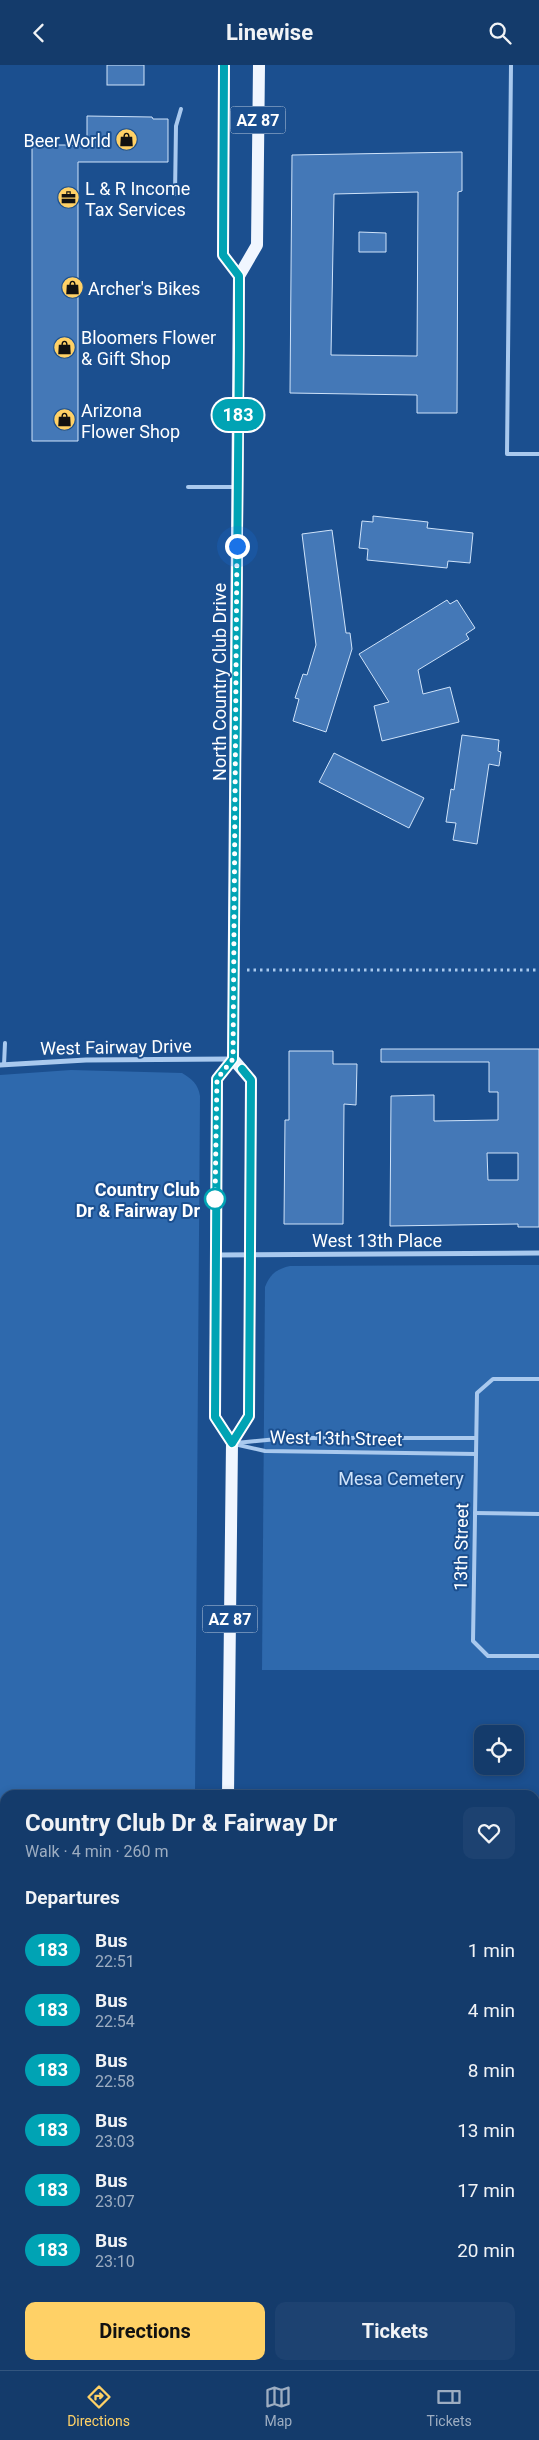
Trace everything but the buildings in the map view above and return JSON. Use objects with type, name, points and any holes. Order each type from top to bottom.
[{"type":"main road","name":"AZ 87","points":[[224,65],[223,255],[239,276]]},
{"type":"main road","name":"North Country Club Drive","points":[[233,1059],[239,276],[257,245],[259,65]]},
{"type":"main road","points":[[233,1059],[251,1080],[250,1254],[249,1416],[232,1443],[215,1417],[215,1255],[217,1079],[233,1059]]},
{"type":"main road","name":"AZ 87","points":[[228,1790],[232,1443]]},
{"type":"street","name":"West Fairway Drive","points":[[2,1065],[86,1060],[233,1059]]},
{"type":"street","name":"West 13th Place","points":[[215,1255],[539,1253]]},
{"type":"lane","points":[[511,65],[508,454],[539,454]]},
{"type":"lane","points":[[175,194],[176,126],[181,109]]},
{"type":"lane","points":[[188,487],[238,487]]},
{"type":"lane","points":[[2,1065],[5,1043]]},
{"type":"lane","name":"13th Street","points":[[539,1379],[493,1379],[477,1393],[473,1641],[488,1656],[539,1656]]},
{"type":"lane","name":"West 13th Street","points":[[232,1443],[288,1438],[476,1438]]},
{"type":"lane","name":"West 13th Street","points":[[232,1443],[265,1451],[476,1454]]},
{"type":"lane","points":[[475,1513],[539,1514]]},
{"type":"path","points":[[234,970],[539,970]]},
{"type":"green space","points":[[71,1070],[182,1073],[189,1077],[198,1088],[200,1096],[195,1790],[0,1790],[0,1075]]},
{"type":"green space","name":"Mesa Cemetery","points":[[539,1265],[539,1670],[262,1670],[265,1287],[269,1279],[281,1269],[290,1266]]},
{"type":"bus line","name":"183","points":[[224,65],[223,255],[239,276],[239,348],[233,1059],[217,1079],[215,1417],[232,1443],[249,1416],[251,1080],[242,1069]]},
{"type":"place","name":"Beer World","points":[[127,140]]},
{"type":"place","name":"L & R Income Tax Services","points":[[69,198]]},
{"type":"place","name":"Archer's Bikes","points":[[72,288]]},
{"type":"place","name":"Bloomers Flower & Gift Shop","points":[[65,347]]},
{"type":"place","name":"Arizona Flower Shop","points":[[65,420]]},
{"type":"place","name":"Country Club Dr & Fairway Dr","points":[[215,1199]]},
{"type":"route","points":[[215,1199],[217,1079],[233,1059],[237,546]]}]
